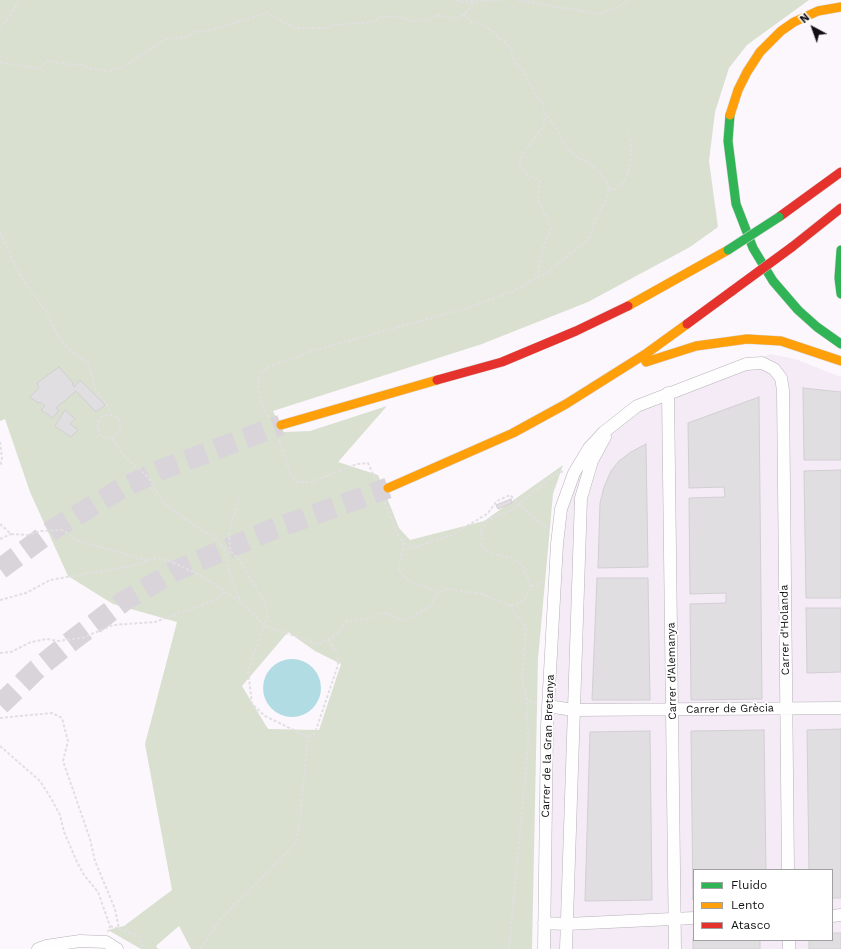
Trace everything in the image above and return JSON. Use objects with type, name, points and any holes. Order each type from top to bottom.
[{"type":"highway","points":[[841,7],[805,16],[781,31],[760,52],[747,72],[738,90],[728,127],[729,154],[736,204],[752,248],[773,281],[798,310],[817,327],[841,344]]},
{"type":"highway","points":[[769,44],[799,27],[818,19],[837,17]]},
{"type":"highway","points":[[281,425],[502,362],[576,331],[640,300],[728,250],[779,217],[841,172]]},
{"type":"highway","points":[[388,488],[512,433],[566,404],[617,373],[792,247],[841,208]]},
{"type":"highway","points":[[841,250],[839,278],[841,294]]},
{"type":"highway","points":[[617,373],[696,346],[716,342],[747,339],[781,342],[841,361]]},
{"type":"street","name":"Carrer de la Gran Bretanya","points":[[544,949],[548,706],[558,538],[560,510],[574,473],[589,448],[612,424],[637,406],[668,393],[746,364],[762,363],[774,369],[781,378],[782,390]]},
{"type":"street","name":"Carrer d'Holanda","points":[[782,390],[788,869]]},
{"type":"street","name":"Carrer d'Alemanya","points":[[668,393],[675,949]]},
{"type":"street","name":"Carrer de la Gran Bretanya","points":[[566,949],[578,544],[584,490],[592,460],[612,424]]},
{"type":"street","points":[[558,538],[578,544]]},
{"type":"street","name":"Carrer de Grècia","points":[[548,706],[573,710],[841,708]]},
{"type":"street","points":[[544,923],[566,924],[693,918]]},
{"type":"street","points":[[38,949],[46,946],[80,941],[106,942],[117,949]]},
{"type":"path","points":[[0,28],[10,16],[19,0]]},
{"type":"path","points":[[458,1],[502,0]]},
{"type":"path","points":[[517,0],[599,14],[617,8],[628,0]]},
{"type":"path","points":[[0,62],[39,69],[47,61],[82,64],[87,68],[109,71],[122,68],[166,39],[187,37],[195,32],[211,30],[266,13],[294,28],[326,28],[334,24],[374,22],[380,17],[396,16],[412,21],[427,20],[438,15],[457,19],[464,14],[474,1]]},
{"type":"path","points":[[269,419],[263,408],[258,386],[261,372],[271,366],[312,351],[467,308],[511,292],[548,272],[589,239],[608,190],[607,181],[589,163],[575,156],[564,144],[558,130],[545,113],[542,103],[535,96],[532,87],[522,69],[515,63],[508,46],[489,29],[482,24],[479,25],[472,22],[464,14]]},
{"type":"path","points":[[533,279],[538,272],[540,257],[551,228],[538,200],[540,181],[527,174],[520,165],[520,160],[543,126],[545,113]]},
{"type":"path","points":[[608,190],[615,189],[622,184],[628,174],[631,159],[631,142],[628,131]]},
{"type":"path","points":[[0,233],[20,275],[46,312],[58,336],[69,349],[89,365],[96,391],[107,405],[111,415]]},
{"type":"path","points":[[105,415],[111,415],[116,417],[121,427],[120,433],[112,438],[104,438],[97,429],[100,418],[105,415]]},
{"type":"path","points":[[112,438],[124,456],[148,477],[163,502],[184,518],[218,540],[225,551],[228,571],[240,601]]},
{"type":"path","points":[[278,439],[291,475],[297,482],[311,482],[357,464],[368,463],[375,480]]},
{"type":"path","points":[[0,442],[2,458],[0,467]]},
{"type":"path","points":[[510,606],[525,600],[531,587],[528,576],[522,564],[512,558],[492,554],[485,550],[482,545],[481,529],[490,519],[512,509],[552,476],[564,471],[574,473]]},
{"type":"path","points":[[230,551],[229,533],[240,495]]},
{"type":"path","points":[[384,501],[399,537],[404,543],[412,548],[452,535],[488,514],[497,501],[510,495],[518,504],[558,538]]},
{"type":"path","points":[[0,524],[11,534]]},
{"type":"path","points":[[0,539],[11,534],[28,535],[41,531],[62,530],[79,541],[147,561]]},
{"type":"path","points":[[404,543],[398,571],[412,583],[430,588],[437,594]]},
{"type":"path","points":[[225,551],[230,551],[240,560],[264,600],[268,615],[248,670],[252,704],[265,716],[308,737]]},
{"type":"path","points":[[0,600],[26,593],[50,580],[126,567],[154,558],[170,561],[199,575],[240,601],[265,626],[319,644],[337,634],[347,621],[369,619],[381,613],[406,620],[430,606],[437,594],[446,588],[482,594],[510,606],[526,628],[522,680],[527,700],[528,746],[509,949]]},
{"type":"path","points":[[531,587],[542,583],[556,570]]},
{"type":"path","points":[[0,653],[11,652],[31,642],[47,638],[58,641],[82,638],[113,624],[155,622],[213,601],[225,592]]},
{"type":"path","points":[[200,949],[219,921],[294,845],[299,829],[308,737],[315,732],[338,665],[338,654],[328,639]]},
{"type":"path","points":[[527,700],[548,706]]},
{"type":"path","points":[[0,718],[52,713],[62,718],[68,741],[63,761],[90,839],[95,861],[114,909],[119,929]]},
{"type":"path","points":[[0,746],[40,781],[60,815],[64,832],[77,862],[84,875],[98,892],[110,926],[106,942]]},
{"type":"path","points":[[110,926],[139,936],[143,949]]},
{"type":"shaded area","points":[[770,354],[795,359],[841,377],[841,949],[544,949],[563,518],[584,462],[597,442],[661,392]]},
{"type":"green space","points":[[0,0],[809,0],[747,45],[729,68],[715,112],[709,161],[718,227],[690,247],[588,302],[482,344],[273,411],[283,432],[310,431],[387,406],[338,462],[378,475],[399,528],[410,540],[484,521],[563,465],[553,494],[538,659],[532,949],[191,949],[179,926],[156,946],[158,949],[141,949],[108,930],[124,926],[172,890],[145,744],[177,622],[113,604],[68,576],[30,492],[5,419],[0,421]],"holes":[[[288,632],[315,651],[341,664],[319,730],[268,729],[242,686]]]},
{"type":"water","points":[[286,659],[298,659],[313,667],[321,682],[321,694],[313,709],[298,717],[286,717],[271,709],[263,694],[263,682],[271,667]]},
{"type":"building","points":[[59,367],[73,383],[72,384],[74,387],[80,380],[105,405],[96,412],[76,391],[56,408],[59,410],[53,418],[41,410],[45,406],[41,402],[38,403],[30,397],[39,388],[37,383]]},
{"type":"building","points":[[803,388],[841,392],[841,460],[804,460]]},
{"type":"building","points":[[759,397],[762,699],[691,700],[690,604],[726,603],[726,593],[690,594],[689,498],[725,497],[724,487],[689,488],[688,423]]},
{"type":"building","points":[[65,410],[75,419],[70,424],[78,430],[71,437],[55,426]]},
{"type":"building","points":[[646,444],[648,567],[598,568],[600,503],[604,487],[611,471],[619,461],[631,452]]},
{"type":"building","points":[[841,470],[841,598],[806,598],[804,471]]},
{"type":"building","points":[[511,499],[512,503],[498,509],[496,505]]},
{"type":"building","points":[[597,578],[648,578],[650,700],[592,700]]},
{"type":"building","points":[[806,608],[841,608],[841,672],[807,673]]},
{"type":"building","points":[[841,729],[841,898],[833,898],[833,869],[809,869],[807,730]]},
{"type":"building","points":[[764,730],[766,869],[693,869],[693,900],[691,731]]},
{"type":"building","points":[[650,731],[652,900],[585,901],[590,732]]},
{"type":"building","points":[[833,933],[841,933],[841,949],[809,949],[809,941],[833,941]]},
{"type":"building","points":[[693,941],[760,941],[760,949],[693,949]]},
{"type":"tunnel","points":[[0,569],[54,529],[122,488],[163,469],[281,425]]},
{"type":"tunnel","points":[[0,705],[37,669],[69,643],[124,601],[175,571],[271,530],[388,488]]},
{"type":"traffic: fast","points":[[730,115],[728,141],[736,204],[753,248],[773,281],[798,310],[817,327],[841,344]]},
{"type":"traffic: fast","points":[[728,250],[779,217]]},
{"type":"traffic: fast","points":[[841,250],[839,278],[841,294]]},
{"type":"traffic: slow","points":[[730,115],[738,90],[747,72],[760,52],[781,31],[794,22],[818,11],[841,7]]},
{"type":"traffic: slow","points":[[628,306],[728,250]]},
{"type":"traffic: slow","points":[[388,488],[513,433],[566,404],[647,353],[687,324]]},
{"type":"traffic: slow","points":[[646,362],[696,346],[747,339],[781,341],[841,361]]},
{"type":"traffic: slow","points":[[281,425],[437,380]]},
{"type":"traffic: jam","points":[[779,217],[841,172]]},
{"type":"traffic: jam","points":[[792,247],[841,208]]},
{"type":"traffic: jam","points":[[732,291],[792,247]]},
{"type":"traffic: jam","points":[[687,324],[732,291]]},
{"type":"traffic: jam","points":[[437,380],[502,362],[576,331],[628,306]]}]
